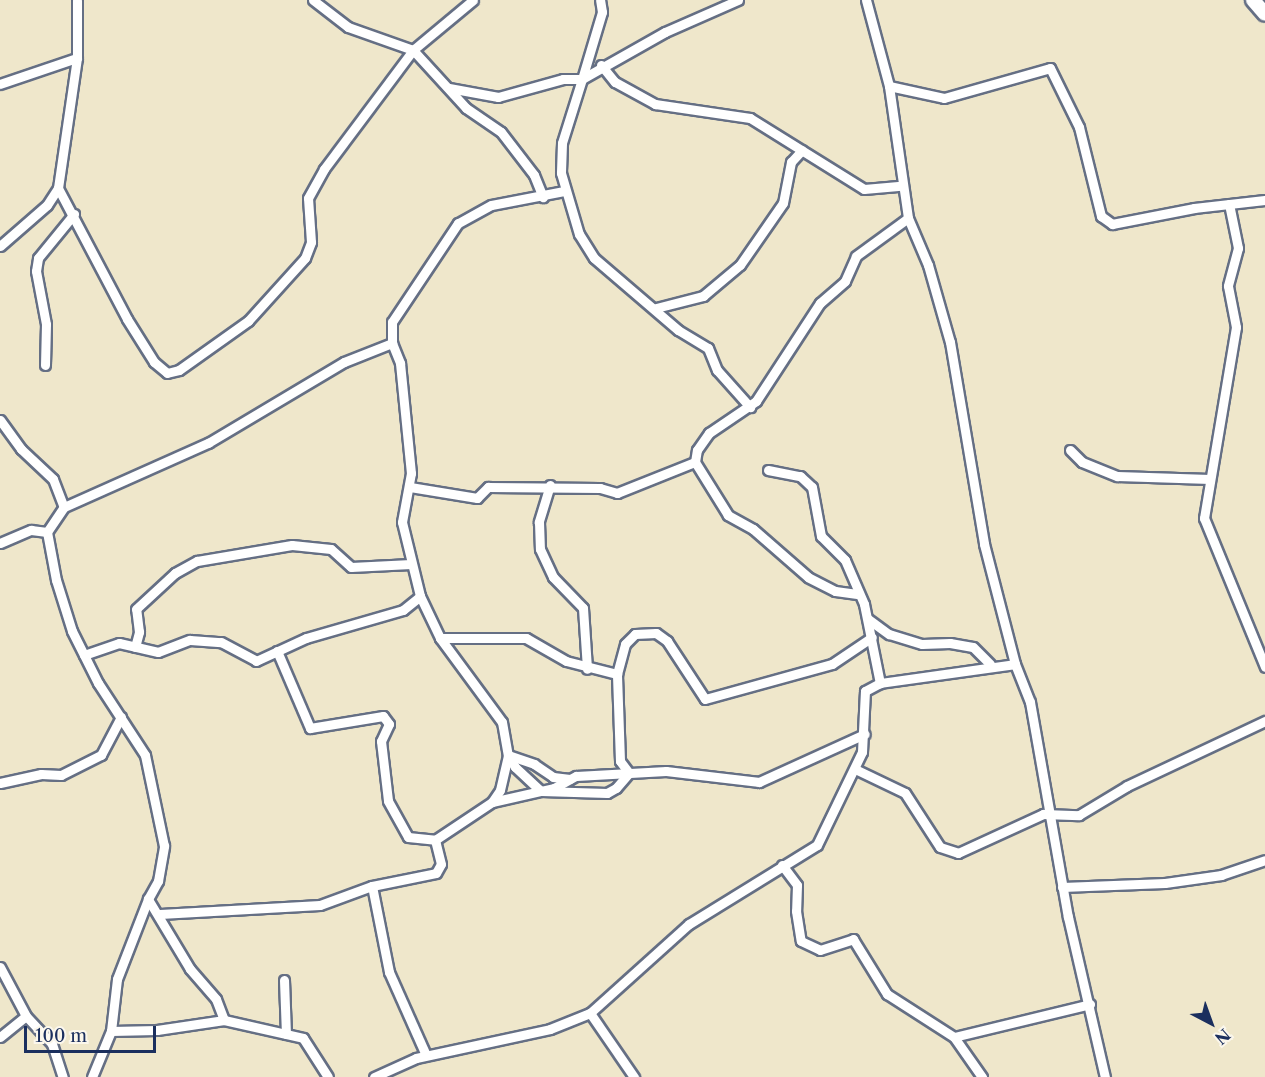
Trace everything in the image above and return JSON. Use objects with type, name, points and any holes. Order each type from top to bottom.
[{"type":"street","points":[[0,246],[47,205],[58,188],[77,58],[77,0]]},
{"type":"street","points":[[313,0],[348,27],[413,50],[466,108],[501,132],[534,175],[543,196]]},
{"type":"street","points":[[58,188],[74,214],[127,319],[154,362],[167,373],[179,370],[248,321],[305,258],[311,242],[308,198],[324,169],[413,50],[474,0]]},
{"type":"street","points":[[600,0],[602,12],[562,143],[564,191],[579,234],[594,258],[618,282],[656,308],[678,330],[708,348],[717,370],[750,407]]},
{"type":"street","points":[[449,88],[498,97],[563,79],[582,79],[601,65],[738,0]]},
{"type":"street","points":[[866,0],[889,86],[901,186],[908,218],[943,314],[984,544],[1015,664],[1030,702],[1062,887],[1105,1077]]},
{"type":"street","points":[[1253,0],[1265,14]]},
{"type":"street","points":[[0,84],[77,58]]},
{"type":"street","points":[[601,65],[615,82],[655,104],[750,118],[864,189],[901,186]]},
{"type":"street","points":[[889,86],[944,98],[1050,68],[1079,127],[1101,216],[1112,224],[1121,225],[1229,204],[1265,200]]},
{"type":"street","points":[[656,308],[703,296],[740,265],[783,203],[791,162],[802,150]]},
{"type":"street","points":[[564,191],[491,205],[458,223],[447,243],[395,312],[392,343],[400,363],[410,487],[402,522],[420,596],[440,638],[502,722],[508,755],[515,767],[541,791],[607,793],[629,773]]},
{"type":"street","points":[[1229,204],[1238,248],[1228,286],[1236,327],[1204,518],[1265,667]]},
{"type":"street","points":[[45,364],[46,324],[36,271],[38,258],[74,214]]},
{"type":"street","points":[[857,594],[835,591],[808,577],[753,530],[728,515],[695,462],[697,450],[709,433],[750,407],[820,303],[845,281],[856,256],[908,218]]},
{"type":"street","points":[[92,1077],[111,1031],[117,979],[148,899],[158,881],[164,846],[145,755],[72,632],[56,580],[47,532],[64,507],[208,443],[344,362],[392,343]]},
{"type":"street","points":[[0,420],[21,449],[53,479],[64,507]]},
{"type":"street","points":[[1070,450],[1082,462],[1117,476],[1210,479]]},
{"type":"street","points":[[410,487],[477,498],[488,486],[550,485],[624,493],[695,462]]},
{"type":"street","points":[[768,470],[800,476],[812,487],[821,536],[845,560],[868,619],[880,682]]},
{"type":"street","points":[[550,485],[539,522],[540,549],[553,577],[583,608],[587,669]]},
{"type":"street","points":[[0,543],[31,530],[47,532]]},
{"type":"street","points":[[135,647],[139,632],[136,609],[164,581],[197,561],[292,545],[331,549],[351,567],[411,564]]},
{"type":"street","points":[[84,655],[119,643],[158,652],[190,640],[221,642],[256,661],[277,651],[403,610],[420,596]]},
{"type":"street","points":[[868,619],[889,634],[922,645],[965,644],[990,664]]},
{"type":"street","points":[[629,773],[620,760],[616,674],[629,638],[656,633],[667,641],[698,693],[705,699],[712,699],[832,664],[872,636]]},
{"type":"street","points":[[440,638],[526,638],[587,669],[616,674]]},
{"type":"street","points":[[277,651],[310,728],[383,716],[389,724],[381,741],[388,801],[408,837],[435,840],[492,802],[541,791],[593,772],[710,774],[759,782],[865,734]]},
{"type":"street","points":[[374,1077],[426,1055],[550,1029],[590,1013],[688,924],[817,845],[855,770],[865,734],[865,691],[880,682],[990,664],[1015,664]]},
{"type":"street","points":[[0,783],[41,774],[61,776],[101,755],[121,717]]},
{"type":"street","points":[[855,770],[905,793],[940,847],[950,852],[1050,813],[1080,815],[1127,786],[1265,721]]},
{"type":"street","points":[[508,755],[534,764],[553,777],[570,779]]},
{"type":"street","points":[[492,802],[500,790],[508,755]]},
{"type":"street","points":[[160,914],[320,905],[372,886],[436,873],[441,864],[435,840]]},
{"type":"street","points":[[1062,887],[1165,883],[1221,875],[1265,860]]},
{"type":"street","points":[[782,866],[797,885],[796,911],[801,941],[820,950],[853,939],[887,994],[954,1037],[982,1077]]},
{"type":"street","points":[[372,886],[389,972],[426,1055]]},
{"type":"street","points":[[148,899],[160,914],[190,969],[216,999],[224,1020]]},
{"type":"street","points":[[0,967],[26,1016],[52,1044],[63,1077]]},
{"type":"street","points":[[284,980],[286,1034]]},
{"type":"street","points":[[954,1037],[1090,1004]]},
{"type":"street","points":[[590,1013],[634,1077]]},
{"type":"street","points":[[0,1037],[26,1016]]},
{"type":"street","points":[[111,1031],[157,1030],[224,1020],[286,1034],[308,1043],[328,1077]]}]
